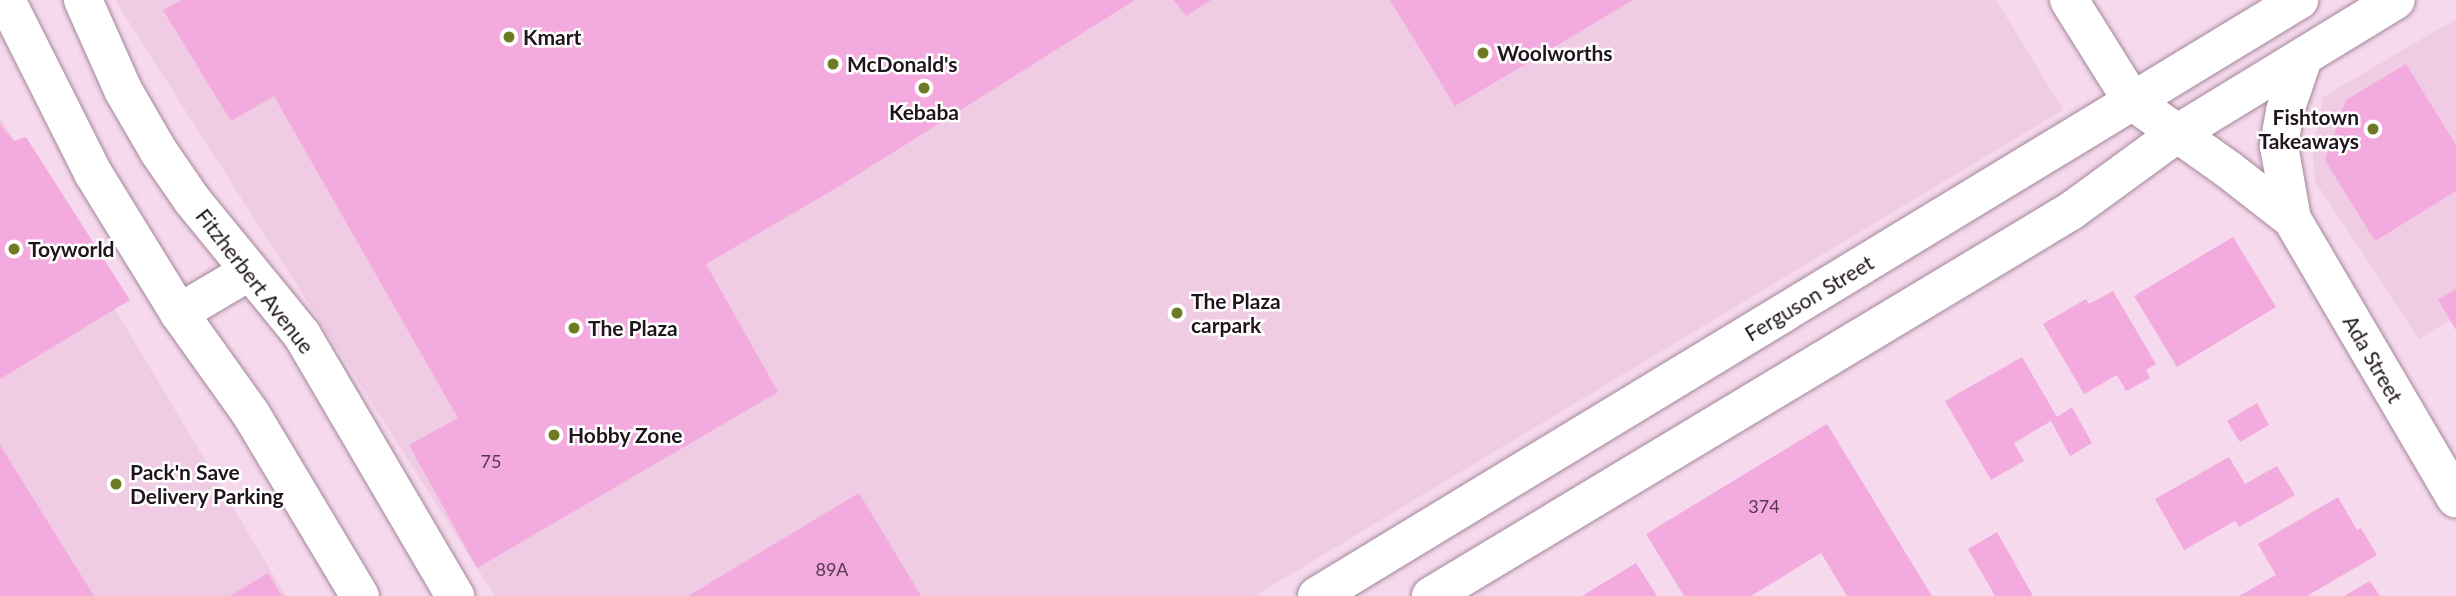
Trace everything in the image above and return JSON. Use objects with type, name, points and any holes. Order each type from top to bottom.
[{"type":"street","points":[[6,0],[93,173],[179,313],[251,414],[360,596]]},
{"type":"street","name":"Fitzherbert Avenue","points":[[83,0],[122,90],[159,152],[192,200],[302,335],[455,596]]},
{"type":"street","points":[[2069,0],[2132,101]]},
{"type":"street","name":"Ferguson Street","points":[[1317,596],[2299,0]]},
{"type":"street","points":[[1432,596],[2047,226],[2178,133],[2396,0]]},
{"type":"street","name":"Ada Street","points":[[2303,58],[2285,111],[2279,146],[2292,219],[2456,498]]},
{"type":"street","name":"Ada Street","points":[[2132,101],[2292,219]]},
{"type":"street","points":[[179,313],[250,271]]},
{"type":"shaded area","points":[[115,0],[1996,0],[2063,110],[1254,596],[495,596]]},
{"type":"shaded area","points":[[2456,19],[2456,316],[2419,339],[2315,181],[2313,155],[2323,97]]},
{"type":"shaded area","points":[[0,117],[286,596],[0,596]]},
{"type":"building","name":"The Plaza","points":[[182,0],[1135,0],[838,187],[706,264],[778,392],[477,568],[409,445],[458,418],[274,96],[231,121],[163,10]]},
{"type":"building","points":[[1174,0],[1211,0],[1186,16]]},
{"type":"building","name":"Woolworths","points":[[1390,0],[1633,0],[1455,106]]},
{"type":"building","points":[[2406,64],[2456,145],[2456,191],[2375,241],[2325,160],[2346,100]]},
{"type":"building","points":[[0,124],[14,141],[26,137],[130,300],[0,379]]},
{"type":"building","points":[[2233,237],[2276,307],[2177,367],[2134,296]]},
{"type":"building","points":[[2456,289],[2456,330],[2438,300]]},
{"type":"building","points":[[2113,291],[2156,364],[2146,370],[2150,378],[2126,391],[2117,375],[2084,394],[2043,324],[2086,299],[2089,304]]},
{"type":"building","points":[[2022,357],[2057,417],[2072,407],[2092,443],[2070,456],[2051,421],[2014,443],[2024,461],[1991,480],[1945,401]]},
{"type":"building","points":[[2257,403],[2269,425],[2240,442],[2227,421]]},
{"type":"building","points":[[1827,424],[1932,596],[1847,596],[1821,553],[1751,596],[1684,596],[1646,534]]},
{"type":"building","points":[[0,445],[94,596],[0,596]]},
{"type":"building","points":[[2229,457],[2245,484],[2277,466],[2295,495],[2239,527],[2235,521],[2184,550],[2155,499]]},
{"type":"building","points":[[859,493],[921,596],[688,596]]},
{"type":"building","points":[[2338,497],[2357,530],[2361,528],[2377,555],[2307,596],[2239,596],[2276,575],[2258,544]]},
{"type":"building","points":[[1997,532],[2033,596],[1995,596],[1968,549]]},
{"type":"building","points":[[1636,563],[1657,596],[1582,596]]},
{"type":"building","points":[[268,573],[282,596],[230,596]]},
{"type":"building","points":[[2370,581],[2380,596],[2344,596]]},
{"type":"place","name":"Kmart","points":[[509,37]]},
{"type":"place","name":"Woolworths","points":[[1483,53]]},
{"type":"place","name":"McDonald's","points":[[833,64]]},
{"type":"place","name":"Kebaba","points":[[924,88]]},
{"type":"place","name":"Fishtown Takeaways","points":[[2373,129]]},
{"type":"place","name":"Toyworld","points":[[14,249]]},
{"type":"place","name":"The Plaza carpark","points":[[1177,313]]},
{"type":"place","name":"The Plaza","points":[[574,328]]},
{"type":"place","name":"Hobby Zone","points":[[554,435]]},
{"type":"place","name":"Pack'n Save Delivery Parking","points":[[116,484]]}]
